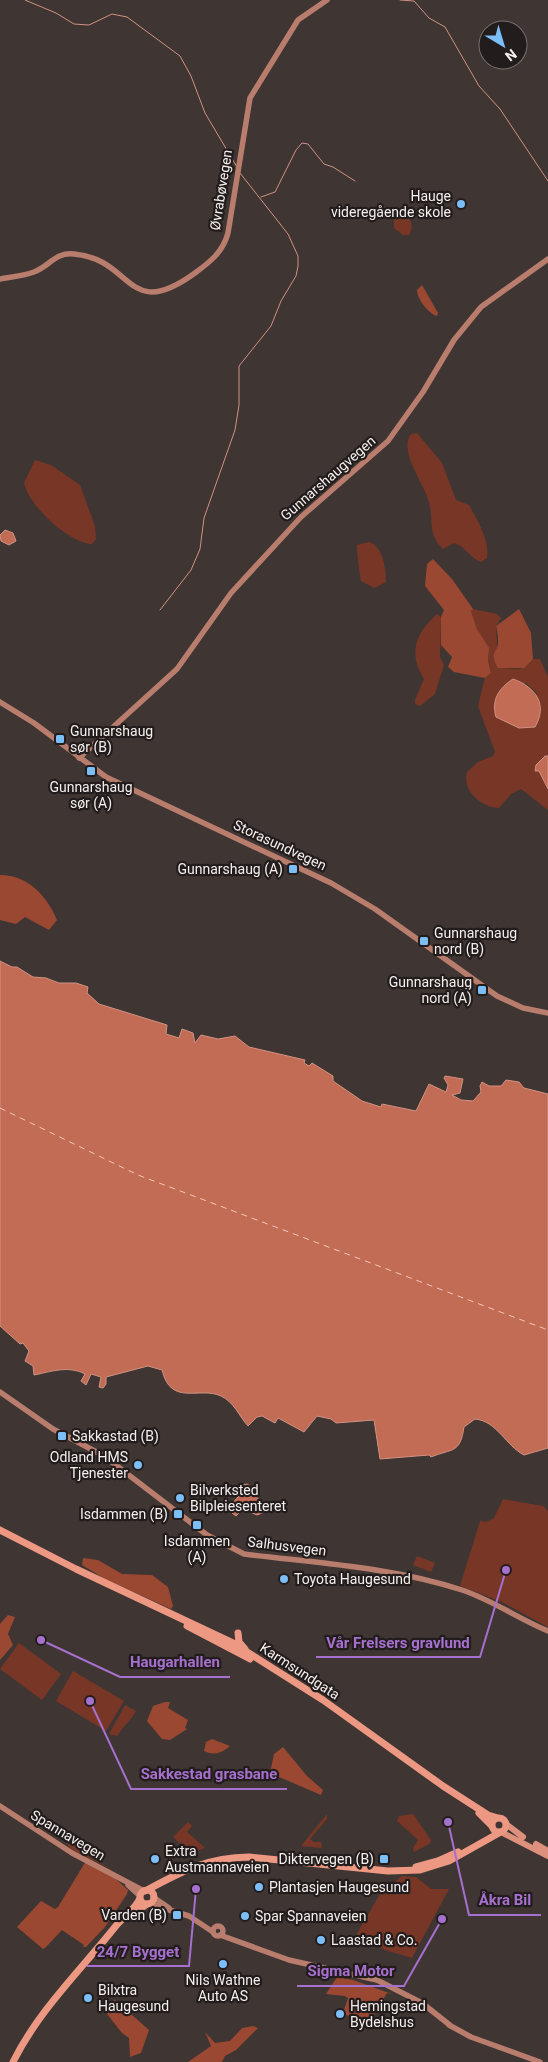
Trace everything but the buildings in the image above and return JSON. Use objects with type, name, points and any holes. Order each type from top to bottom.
[{"type":"highway","name":"Karmsundgata","points":[[0,1530],[230,1648],[305,1692],[476,1811],[491,1825]]},
{"type":"highway","name":"Karmsundgata","points":[[76,1569],[205,1630],[250,1654],[323,1700],[443,1786],[488,1815],[498,1818]]},
{"type":"highway","points":[[238,1633],[240,1645],[250,1654]]},
{"type":"highway","points":[[14,2062],[38,2019],[142,1894],[178,1872],[208,1861],[238,1857],[376,1869],[410,1871],[437,1867],[500,1832],[506,1824],[503,1819],[498,1818],[485,1835],[438,1861],[412,1867],[376,1869]]},
{"type":"highway","points":[[491,1825],[493,1830],[500,1832]]},
{"type":"highway","points":[[111,1932],[151,1900],[178,1872]]},
{"type":"highway","points":[[142,1894],[151,1900]]},
{"type":"highway","points":[[142,1894],[143,1903],[151,1900]]},
{"type":"main road","name":"Øvrabøvegen","points":[[0,279],[39,270],[58,255],[74,254],[93,257],[104,262],[138,289],[159,292],[174,288],[212,260],[222,248],[228,233],[250,98],[298,20],[327,0]]},
{"type":"main road","name":"Gunnarshaugvegen","points":[[79,758],[174,672],[231,593],[294,524],[388,442],[423,392],[454,340],[481,307],[548,259]]},
{"type":"main road","name":"Storasundvegen","points":[[0,702],[29,719],[79,758],[125,787],[339,887],[374,909],[497,996],[523,1008],[548,1012]]},
{"type":"main road","name":"Salhusvegen","points":[[0,1392],[53,1429],[104,1456],[207,1535],[237,1552],[383,1570],[434,1581],[470,1593],[548,1631]]},
{"type":"main road","name":"Spannavegen","points":[[0,1806],[48,1839],[125,1882],[142,1894]]},
{"type":"main road","points":[[506,1824],[519,1835],[548,1851]]},
{"type":"main road","points":[[500,1832],[548,1856]]},
{"type":"main road","points":[[151,1900],[198,1921],[216,1926],[221,1932],[235,1940],[289,1960],[363,1976],[418,2004],[471,2037],[540,2062]]},
{"type":"main road","points":[[198,1921],[213,1932],[221,1932]]},
{"type":"main road","points":[[213,1932],[216,1926]]},
{"type":"shaded area","points":[[399,213],[409,218],[412,227],[409,235],[403,235],[394,228],[394,218]]},
{"type":"shaded area","points":[[422,285],[438,313],[437,316],[427,309],[419,298],[417,290]]},
{"type":"shaded area","points":[[417,433],[442,463],[456,500],[469,505],[479,524],[487,544],[487,558],[481,562],[454,543],[443,549],[435,538],[427,495],[410,459],[408,449],[408,441],[411,434]]},
{"type":"shaded area","points":[[35,460],[51,465],[80,485],[95,526],[96,539],[92,544],[72,537],[51,522],[27,492],[24,483]]},
{"type":"shaded area","points":[[5,530],[13,533],[16,541],[9,545],[1,541],[0,535]]},
{"type":"shaded area","points":[[369,542],[374,544],[381,553],[385,571],[386,582],[374,588],[361,581],[358,563],[357,545]]},
{"type":"shaded area","points":[[433,559],[452,579],[473,609],[471,611],[477,629],[489,648],[488,661],[491,673],[485,678],[454,672],[448,667],[452,657],[441,645],[441,617],[444,610],[425,586],[427,564]]},
{"type":"shaded area","points":[[473,609],[497,614],[501,618],[496,626],[498,668],[520,669],[533,659],[540,659],[548,677],[548,756],[545,756],[536,765],[535,770],[539,770],[548,789],[548,810],[521,789],[511,794],[499,808],[492,807],[474,797],[467,786],[467,772],[478,762],[493,756],[495,752],[478,706],[485,678],[491,672],[488,661],[489,654],[471,611]],"holes":[[[526,683],[537,693],[508,722],[496,717]]]},
{"type":"shaded area","points":[[519,609],[531,633],[533,659],[524,668],[498,668],[494,658],[498,644],[496,626]]},
{"type":"shaded area","points":[[437,614],[441,617],[440,657],[444,665],[435,694],[420,706],[415,704],[415,700],[424,679],[416,661],[416,644],[423,629]]},
{"type":"shaded area","points":[[513,679],[528,687],[538,698],[540,711],[535,727],[519,728],[496,717],[495,700],[497,695]]},
{"type":"shaded area","points":[[545,756],[548,756],[548,789],[539,771],[535,771],[536,765]]},
{"type":"shaded area","points":[[0,875],[10,876],[28,883],[42,895],[57,920],[49,930],[25,917],[16,924],[0,920]]},
{"type":"shaded area","points":[[0,961],[12,967],[17,967],[33,977],[46,978],[59,983],[76,983],[88,987],[87,993],[99,1004],[167,1025],[166,1034],[179,1038],[182,1029],[193,1033],[195,1043],[201,1035],[218,1039],[235,1036],[249,1047],[305,1060],[304,1063],[309,1066],[312,1063],[333,1076],[333,1081],[362,1101],[381,1107],[382,1104],[416,1111],[429,1084],[446,1092],[448,1085],[444,1078],[445,1076],[463,1079],[460,1093],[452,1095],[461,1100],[473,1101],[481,1092],[480,1086],[482,1082],[489,1086],[501,1086],[506,1080],[519,1082],[524,1088],[548,1094],[548,1448],[524,1455],[489,1424],[475,1419],[464,1427],[458,1446],[450,1451],[431,1457],[429,1455],[380,1459],[374,1420],[336,1423],[331,1419],[317,1416],[304,1432],[278,1418],[275,1423],[262,1416],[257,1417],[248,1426],[233,1405],[221,1396],[179,1392],[166,1381],[162,1370],[148,1366],[106,1377],[106,1384],[103,1388],[99,1387],[101,1377],[91,1374],[86,1385],[81,1381],[85,1374],[79,1371],[59,1370],[34,1375],[33,1366],[25,1361],[29,1351],[23,1343],[20,1344],[0,1326]]},
{"type":"shaded area","points":[[247,1484],[250,1486],[248,1491],[252,1493],[255,1488],[258,1488],[255,1494],[263,1506],[262,1513],[257,1515],[243,1509],[236,1516],[232,1513],[232,1506],[244,1492],[243,1485]]},
{"type":"shaded area","points":[[503,1499],[543,1506],[548,1511],[548,1627],[502,1602],[460,1586],[480,1521],[486,1522],[494,1518]]},
{"type":"shaded area","points":[[417,1556],[435,1563],[431,1572],[413,1565]]},
{"type":"shaded area","points":[[83,1558],[98,1560],[122,1574],[152,1575],[168,1587],[173,1606],[171,1609],[105,1579],[82,1565]]},
{"type":"shaded area","points":[[8,1615],[15,1617],[8,1634],[13,1645],[0,1660],[0,1624]]},
{"type":"shaded area","points":[[19,1643],[61,1674],[42,1700],[0,1669]]},
{"type":"shaded area","points":[[73,1671],[124,1701],[106,1731],[56,1701]]},
{"type":"shaded area","points":[[170,1702],[168,1708],[188,1720],[185,1728],[187,1729],[170,1740],[162,1739],[147,1721],[153,1706]]},
{"type":"shaded area","points":[[125,1705],[136,1711],[117,1736],[109,1734]]},
{"type":"shaded area","points":[[212,1739],[230,1746],[218,1753],[204,1751],[206,1742]]},
{"type":"shaded area","points":[[283,1747],[307,1776],[323,1790],[321,1795],[270,1773],[274,1754]]},
{"type":"shaded area","points":[[327,1814],[327,1819],[310,1839],[314,1842],[321,1842],[322,1848],[301,1846]]},
{"type":"shaded area","points":[[413,1814],[431,1840],[429,1844],[414,1852],[413,1848],[418,1840],[397,1821],[399,1816]]},
{"type":"shaded area","points":[[188,1822],[192,1826],[187,1832],[205,1848],[191,1853],[173,1837]]},
{"type":"shaded area","points":[[72,1840],[85,1854],[115,1871],[71,1849],[66,1843]]},
{"type":"shaded area","points":[[86,1861],[109,1873],[128,1890],[127,1894],[105,1927],[86,1947],[83,1947],[84,1945],[62,1930],[43,1949],[17,1927],[41,1901],[55,1909],[58,1907]]},
{"type":"shaded area","points":[[402,1876],[416,1877],[431,1889],[449,1889],[412,1958],[385,1950],[356,1935],[380,1894]]},
{"type":"shaded area","points":[[337,1977],[353,1980],[392,1994],[387,1993],[370,2022],[346,2015],[343,2013],[348,1998],[326,1994]]},
{"type":"shaded area","points":[[115,2000],[149,2030],[141,2053],[130,2057],[129,2038],[122,2033],[104,2010]]},
{"type":"shaded area","points":[[253,2026],[258,2028],[236,2050],[225,2056],[222,2062],[188,2062],[211,2046],[205,2032],[215,2043],[230,2041],[242,2028]]},
{"type":"waterway","points":[[25,0],[56,13],[74,24],[89,25],[112,14],[127,17],[180,56],[191,76],[205,113],[237,167]]},
{"type":"waterway","points":[[400,0],[414,1],[429,18],[445,27],[479,86],[500,109],[548,181]]},
{"type":"waterway","points":[[261,197],[275,192],[296,150],[302,143],[308,144],[324,164],[333,167],[355,181]]},
{"type":"waterway","points":[[160,610],[191,570],[200,549],[204,518],[235,430],[239,405],[239,366],[271,326],[281,301],[296,276],[298,266],[298,256],[288,234],[240,173]]},
{"type":"ferry route","points":[[0,1108],[138,1175],[548,1330]]},
{"type":"place","name":"Hauge videregående skole","points":[[461,204]]},
{"type":"place","name":"Gunnarshaug sør (B)","points":[[60,739]]},
{"type":"place","name":"Gunnarshaug sør (A)","points":[[91,771]]},
{"type":"place","name":"Gunnarshaug (A)","points":[[293,869]]},
{"type":"place","name":"Gunnarshaug nord (B)","points":[[424,941]]},
{"type":"place","name":"Gunnarshaug nord (A)","points":[[482,990]]},
{"type":"place","name":"Sakkastad (B)","points":[[62,1436]]},
{"type":"place","name":"Odland HMS Tjenester","points":[[138,1465]]},
{"type":"place","name":"Bilverksted Bilpleiesenteret","points":[[180,1498]]},
{"type":"place","name":"Isdammen (B)","points":[[178,1514]]},
{"type":"place","name":"Isdammen (A)","points":[[197,1525]]},
{"type":"place","name":"Vår Frelsers gravlund","points":[[506,1570]]},
{"type":"place","name":"Toyota Haugesund","points":[[284,1579]]},
{"type":"place","name":"Haugarhallen","points":[[41,1640]]},
{"type":"place","name":"Sakkestad grasbane","points":[[90,1701]]},
{"type":"place","name":"Åkra Bil","points":[[448,1822]]},
{"type":"place","name":"Extra Austmannaveien","points":[[155,1859]]},
{"type":"place","name":"Diktervegen (B)","points":[[384,1859]]},
{"type":"place","name":"Plantasjen Haugesund","points":[[259,1887]]},
{"type":"place","name":"24/7 Bygget","points":[[196,1889]]},
{"type":"place","name":"Varden (B)","points":[[177,1915]]},
{"type":"place","name":"Spar Spannaveien","points":[[245,1916]]},
{"type":"place","name":"Sigma Motor","points":[[442,1919]]},
{"type":"place","name":"Laastad & Co.","points":[[321,1940]]},
{"type":"place","name":"Nils Wathne Auto AS","points":[[223,1964]]},
{"type":"place","name":"Bilxtra Haugesund","points":[[88,1998]]},
{"type":"place","name":"Hemingstad Bydelshus","points":[[340,2014]]}]
